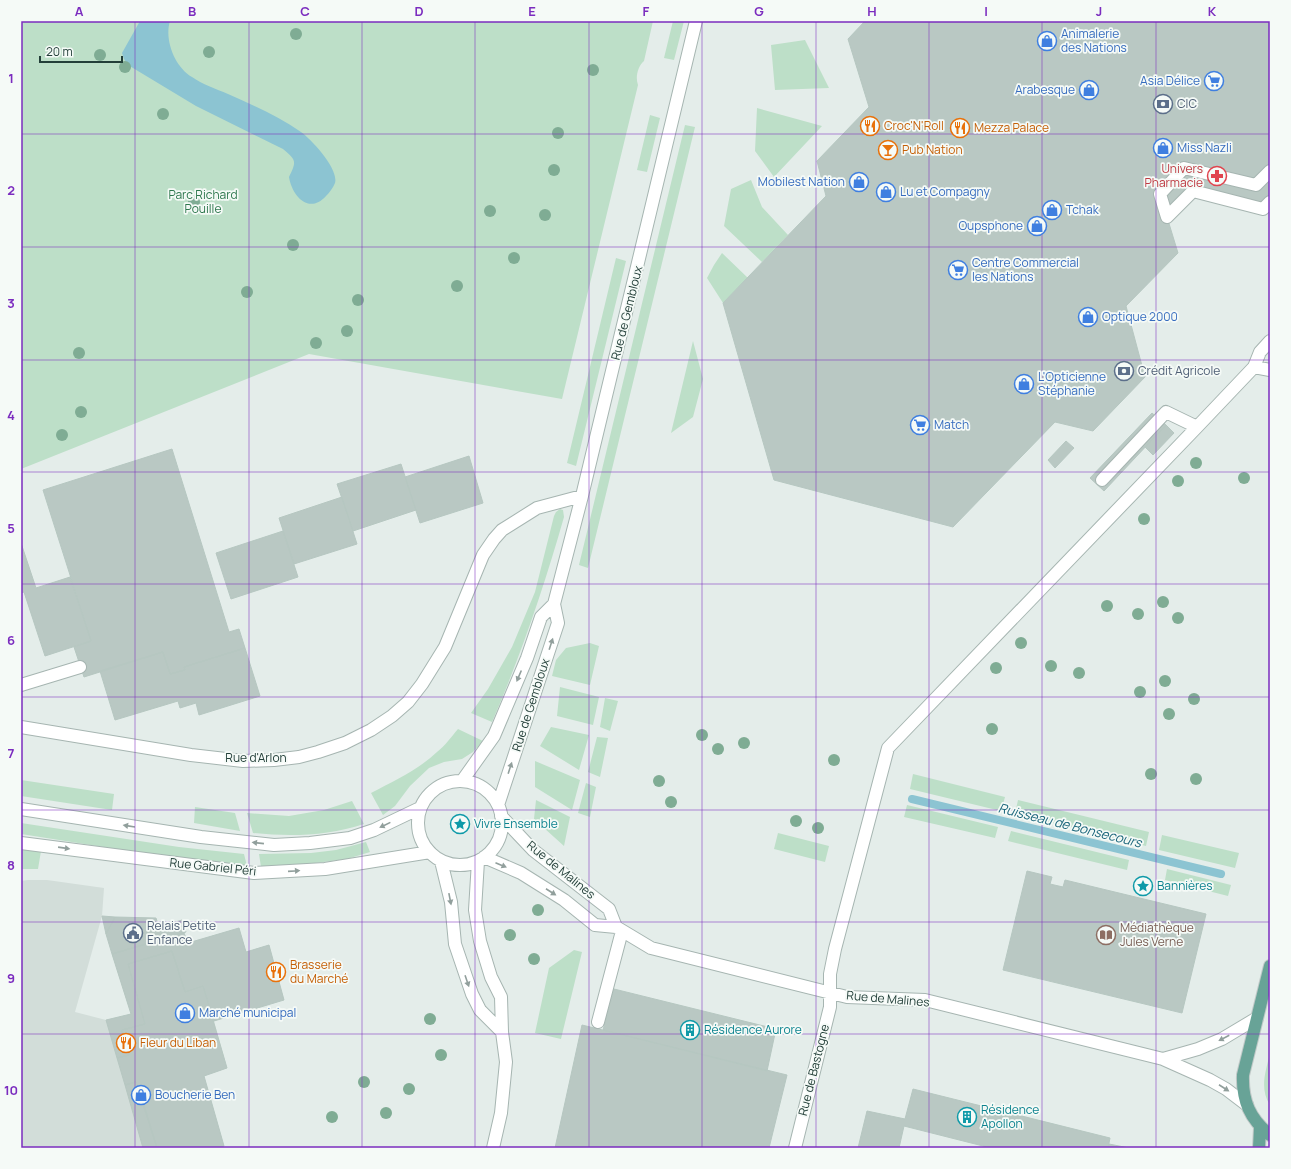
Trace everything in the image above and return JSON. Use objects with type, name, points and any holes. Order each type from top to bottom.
[{"type":"main road","points":[[1270,966],[1244,1075],[1243,1089],[1247,1105],[1252,1116],[1260,1127],[1270,1135]]},
{"type":"main road","points":[[1259,1148],[1260,1127]]},
{"type":"street","name":"Rue de Gembloux","points":[[500,811],[558,623],[554,604],[582,496],[696,21]]},
{"type":"street","points":[[1270,171],[1256,185],[1184,168],[1160,194],[1166,217],[1193,191],[1263,209],[1270,202]]},
{"type":"street","name":"Rue de Bastogne","points":[[795,1148],[830,1007],[830,974],[840,928],[888,748],[1197,428],[1254,367],[1260,352],[1270,341]]},
{"type":"street","points":[[1254,367],[1270,370]]},
{"type":"street","points":[[1102,480],[1166,412],[1197,428]]},
{"type":"street","name":"Rue d'Arlon","points":[[21,728],[191,755],[243,761],[274,760],[299,757],[345,743],[371,730],[392,716],[408,702],[422,684],[445,647],[483,555],[502,530],[537,508],[582,496]]},
{"type":"street","name":"Rue de Gembloux","points":[[462,781],[494,736],[527,658],[541,618],[554,604]]},
{"type":"street","points":[[21,685],[80,667]]},
{"type":"street","points":[[462,781],[473,783],[492,795],[500,811],[502,828],[499,839],[493,849],[481,859],[466,865],[453,865],[441,861],[430,852],[423,843],[419,832],[418,820],[420,808],[432,791],[441,785],[462,781]]},
{"type":"street","points":[[21,809],[201,838],[274,845],[310,843],[350,838],[374,830],[420,808]]},
{"type":"street","name":"Rue de Malines","points":[[500,811],[533,850],[608,909],[619,929]]},
{"type":"street","name":"Rue Gabriel Péri","points":[[21,843],[254,873],[325,869],[430,852]]},
{"type":"street","points":[[481,859],[475,910],[480,941],[491,977],[501,997],[502,1032],[506,1062],[501,1113],[493,1148]]},
{"type":"street","name":"Rue de Malines","points":[[481,859],[521,873],[564,900],[595,925],[619,929],[651,948],[847,996],[925,1000],[1164,1059],[1210,1080],[1226,1089],[1247,1105]]},
{"type":"street","points":[[441,861],[451,902],[455,944],[472,994],[480,1010],[502,1032]]},
{"type":"street","points":[[598,1022],[619,929]]},
{"type":"street","name":"Rue de Malines","points":[[1164,1059],[1190,1052],[1222,1039],[1257,1018]]},
{"type":"shaded area","name":"Marché municipal","points":[[47,880],[104,888],[102,916],[75,1012],[106,1020],[131,1014],[112,954],[184,933],[188,943],[239,928],[246,952],[269,945],[284,1000],[214,1021],[227,1068],[204,1076],[224,1146],[218,1148],[21,1148],[21,881]]},
{"type":"green space","name":"Parc Richard Pouille","points":[[21,21],[653,21],[644,61],[638,72],[638,85],[562,399],[309,354],[21,469]]},
{"type":"green space","points":[[673,21],[684,21],[674,60],[664,58]]},
{"type":"green space","points":[[805,40],[829,88],[775,90],[771,45]]},
{"type":"green space","points":[[757,108],[822,126],[774,177],[755,151]]},
{"type":"green space","points":[[650,115],[660,118],[647,172],[637,170]]},
{"type":"green space","points":[[685,125],[695,127],[588,568],[579,565]]},
{"type":"green space","points":[[751,180],[762,207],[788,235],[762,262],[724,226],[731,189]]},
{"type":"green space","points":[[722,253],[748,278],[723,303],[707,278]]},
{"type":"green space","points":[[616,258],[626,261],[576,466],[567,463]]},
{"type":"green space","points":[[693,341],[703,379],[693,417],[671,433]]},
{"type":"green space","points":[[560,509],[563,510],[564,517],[548,569],[522,646],[492,722],[471,713],[488,689],[512,647],[535,592],[554,516]]},
{"type":"green space","points":[[590,643],[599,646],[590,685],[552,676],[556,660],[566,648]]},
{"type":"green space","points":[[560,687],[599,697],[593,725],[557,716]]},
{"type":"green space","points":[[605,698],[618,701],[610,731],[600,727]]},
{"type":"green space","points":[[551,727],[589,735],[579,770],[540,746]]},
{"type":"green space","points":[[458,729],[483,741],[473,752],[462,759],[444,762],[429,768],[410,786],[395,806],[383,815],[371,793],[406,775],[422,764],[443,747]]},
{"type":"green space","points":[[597,737],[608,738],[600,777],[588,772]]},
{"type":"green space","points":[[535,761],[580,780],[572,810],[535,787]]},
{"type":"green space","points":[[913,774],[1005,797],[1001,811],[910,789]]},
{"type":"green space","points":[[21,780],[114,794],[112,810],[21,796]]},
{"type":"green space","points":[[586,783],[596,787],[590,817],[578,813]]},
{"type":"green space","points":[[536,800],[570,817],[564,846],[534,819]]},
{"type":"green space","points":[[1018,800],[1149,832],[1146,846],[1015,814]]},
{"type":"green space","points":[[352,801],[364,824],[323,833],[281,835],[253,833],[247,813],[289,816],[324,810]]},
{"type":"green space","points":[[907,805],[998,827],[995,838],[904,817]]},
{"type":"green space","points":[[195,807],[235,813],[240,831],[194,823]]},
{"type":"green space","points":[[21,823],[179,847],[244,854],[247,866],[148,854],[21,834]]},
{"type":"green space","points":[[1011,831],[1129,860],[1127,870],[1008,841]]},
{"type":"green space","points":[[778,833],[829,846],[825,862],[774,849]]},
{"type":"green space","points":[[1162,835],[1239,853],[1235,868],[1159,850]]},
{"type":"green space","points":[[366,842],[370,852],[347,859],[299,865],[261,867],[259,854],[311,853],[336,850]]},
{"type":"green space","points":[[21,849],[41,851],[38,869],[21,869]]},
{"type":"green space","points":[[1167,869],[1231,885],[1228,896],[1165,880]]},
{"type":"green space","points":[[574,950],[582,952],[561,1039],[535,1033],[549,968]]},
{"type":"green space","points":[[1270,1053],[1270,1105],[1265,1092],[1264,1079]]},
{"type":"water","points":[[140,21],[170,21],[169,36],[172,52],[186,73],[196,80],[247,102],[274,116],[306,136],[324,155],[333,170],[335,183],[327,195],[320,201],[313,204],[302,201],[294,191],[289,177],[294,164],[293,158],[283,149],[196,106],[128,65],[122,53]]},
{"type":"building","name":"Centre Commercial les Nations","points":[[865,21],[1270,21],[1270,202],[1263,209],[1193,191],[1167,217],[1178,253],[1126,306],[1145,377],[1093,431],[1055,422],[953,527],[774,480],[723,303],[826,196],[817,161],[869,107],[848,39]]},
{"type":"building","points":[[1152,413],[1166,425],[1104,491],[1090,478]]},
{"type":"building","points":[[1166,425],[1174,433],[1153,455],[1145,447]]},
{"type":"building","points":[[1066,441],[1074,448],[1055,468],[1048,460]]},
{"type":"building","points":[[172,449],[229,632],[239,629],[245,648],[184,667],[185,670],[170,674],[163,652],[84,677],[74,647],[91,641],[43,490]]},
{"type":"building","points":[[469,456],[483,503],[420,523],[405,477]]},
{"type":"building","points":[[401,464],[416,510],[353,531],[337,484]]},
{"type":"building","points":[[342,497],[357,544],[294,564],[279,518]]},
{"type":"building","points":[[283,531],[298,577],[231,599],[216,553]]},
{"type":"building","points":[[21,543],[36,588],[70,577],[91,641],[45,656],[24,592],[21,593]]},
{"type":"building","points":[[245,648],[260,696],[199,715],[196,703],[180,708],[178,701],[115,720],[100,671],[163,652],[170,674],[185,670],[184,667]]},
{"type":"building","name":"Médiathèque Jules Verne","points":[[1027,871],[1052,877],[1050,884],[1063,887],[1065,880],[1206,914],[1182,1013],[1003,970]]},
{"type":"building","points":[[102,916],[115,917],[106,934]]},
{"type":"building","points":[[115,917],[156,918],[159,927],[182,920],[186,932],[112,954],[106,934]]},
{"type":"building","points":[[239,928],[246,952],[269,945],[284,1000],[214,1021],[203,986],[185,992],[172,951],[128,964],[145,1024],[122,1030],[129,1055],[117,1058],[106,1020],[131,1014],[112,954],[184,933],[188,943]]},
{"type":"building","points":[[172,951],[185,992],[203,986],[227,1068],[204,1076],[224,1146],[218,1148],[157,1148],[136,1082],[125,1085],[117,1058],[129,1055],[122,1030],[145,1024],[128,964]]},
{"type":"building","name":"Résidence Aurore","points":[[614,989],[776,1029],[767,1071],[603,1030]]},
{"type":"building","points":[[582,1025],[787,1075],[769,1148],[555,1148]]},
{"type":"building","points":[[136,1082],[157,1148],[143,1148],[125,1085]]},
{"type":"building","name":"Résidence Apollon","points":[[913,1089],[1110,1138],[1108,1148],[991,1148],[904,1126],[899,1148],[858,1148],[867,1111],[905,1119]]},
{"type":"building","points":[[1109,1144],[1129,1148],[1108,1148]]},
{"type":"waterway","name":"Ruisseau de Bonsecours","points":[[912,799],[1221,874]]},
{"type":"place","name":"Animalerie des Nations","points":[[1047,41]]},
{"type":"place","name":"Asia Délice","points":[[1214,81]]},
{"type":"place","name":"Arabesque","points":[[1089,90]]},
{"type":"place","name":"CIC","points":[[1163,104]]},
{"type":"place","name":"Croc'N'Roll","points":[[870,126]]},
{"type":"place","name":"Mezza Palace","points":[[960,128]]},
{"type":"place","name":"Miss Nazli","points":[[1163,148]]},
{"type":"place","name":"Pub Nation","points":[[888,150]]},
{"type":"place","name":"Univers Pharmacie","points":[[1217,176]]},
{"type":"place","name":"Mobilest Nation","points":[[859,182]]},
{"type":"place","name":"Lu et Compagny","points":[[886,192]]},
{"type":"place","name":"Tchak","points":[[1052,210]]},
{"type":"place","name":"Oupsphone","points":[[1037,226]]},
{"type":"place","name":"Centre Commercial les Nations","points":[[958,270]]},
{"type":"place","name":"Optique 2000","points":[[1088,317]]},
{"type":"place","name":"Crédit Agricole","points":[[1124,371]]},
{"type":"place","name":"L'Opticienne Stéphanie","points":[[1024,384]]},
{"type":"place","name":"Match","points":[[920,425]]},
{"type":"place","name":"Vivre Ensemble","points":[[460,824]]},
{"type":"place","name":"Bannières","points":[[1143,886]]},
{"type":"place","name":"Relais Petite Enfance","points":[[133,933]]},
{"type":"place","name":"Médiathèque Jules Verne","points":[[1106,935]]},
{"type":"place","name":"Brasserie du Marché","points":[[276,972]]},
{"type":"place","name":"Marché municipal","points":[[185,1013]]},
{"type":"place","name":"Résidence Aurore","points":[[690,1030]]},
{"type":"place","name":"Fleur du Liban","points":[[126,1043]]},
{"type":"place","name":"Boucherie Ben","points":[[141,1095]]},
{"type":"place","name":"Résidence Apollon","points":[[967,1117]]}]
